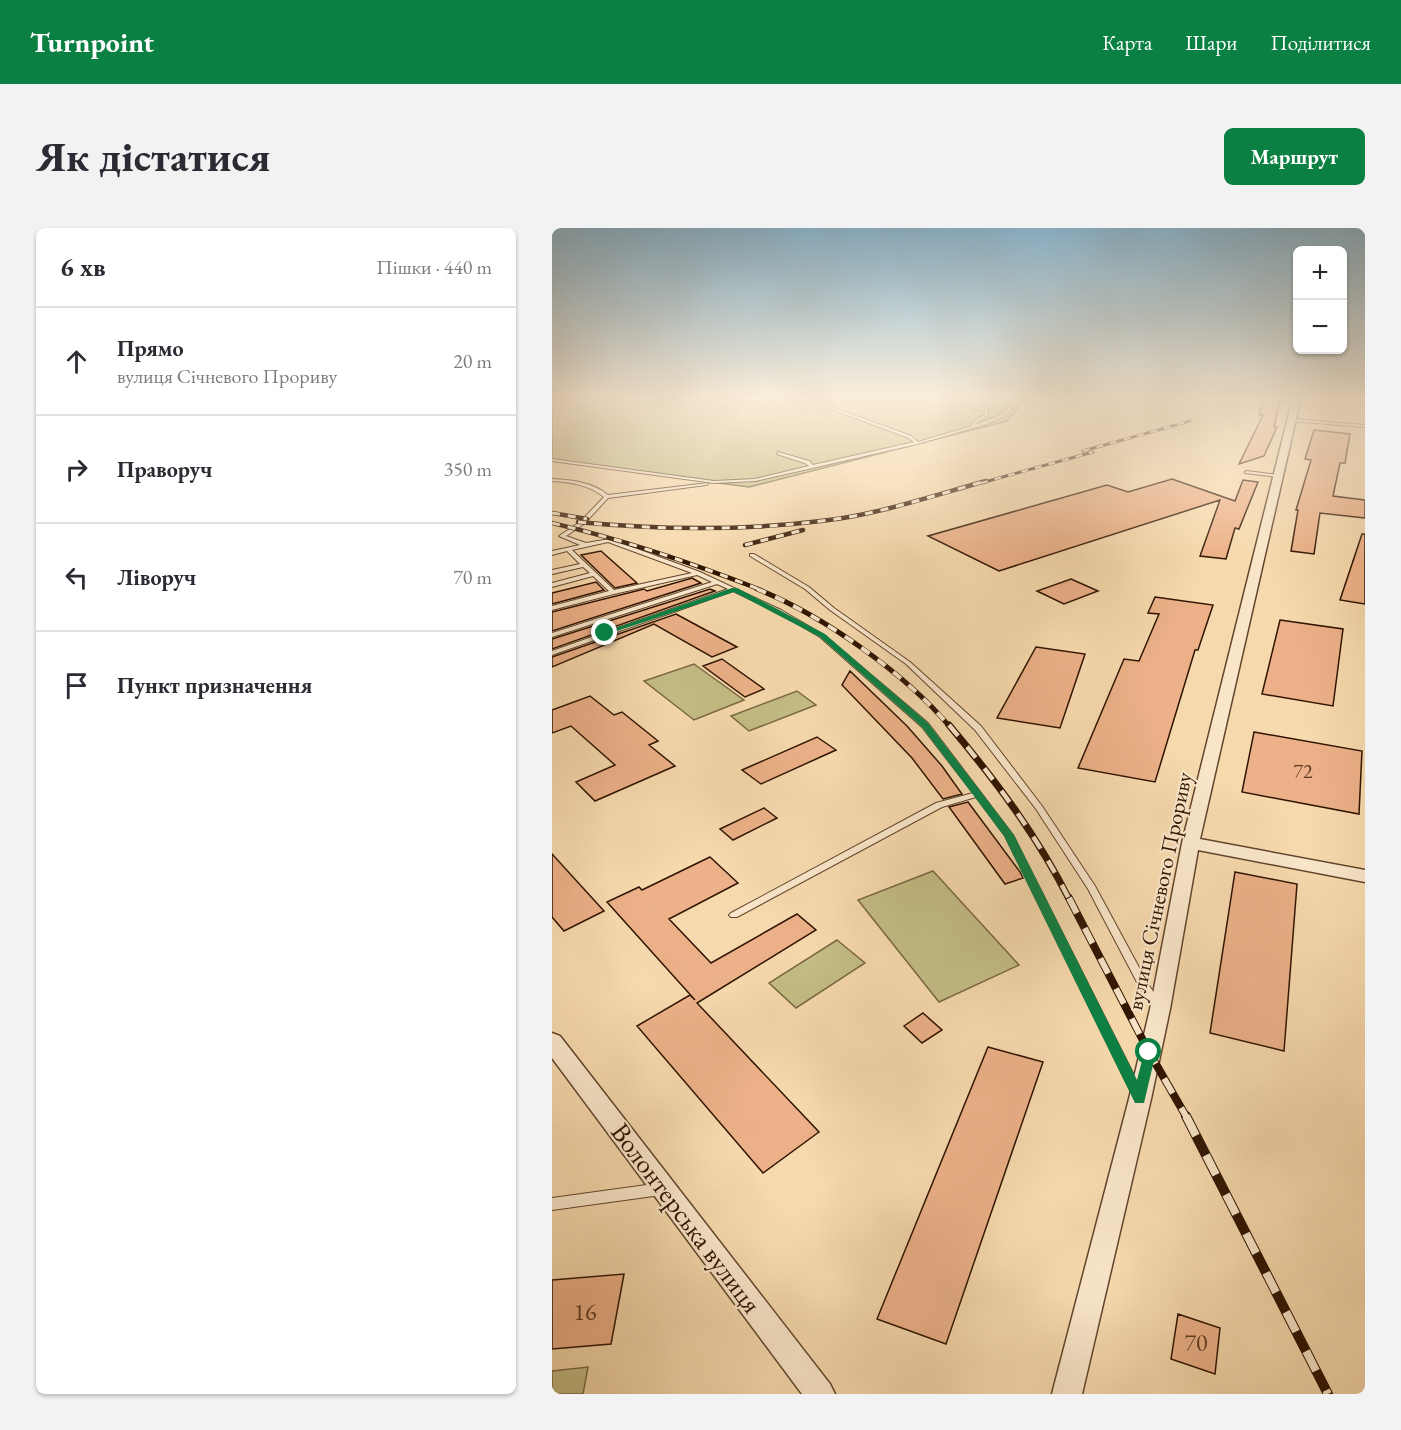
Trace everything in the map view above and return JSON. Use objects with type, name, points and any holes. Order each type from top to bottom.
[{"type":"street","name":"вулиця Січневого Прориву","points":[[1067,1394],[1140,1099],[1160,1009],[1191,843],[1284,451]]},
{"type":"street","points":[[1191,843],[1365,876]]},
{"type":"street","name":"Волонтерська вулиця","points":[[552,1042],[820,1394]]},
{"type":"lane","points":[[586,545],[562,536],[576,529],[606,497],[778,476],[811,466],[878,451]]},
{"type":"lane","points":[[778,453],[807,462],[811,466]]},
{"type":"lane","points":[[552,460],[728,482]]},
{"type":"lane","points":[[1246,472],[1278,476]]},
{"type":"lane","points":[[552,480],[589,485],[598,489],[606,497]]},
{"type":"lane","points":[[552,552],[608,540],[718,582],[822,636],[925,725],[1009,835],[1140,1099]]},
{"type":"lane","points":[[568,549],[613,592]]},
{"type":"lane","points":[[752,555],[807,588],[832,609],[908,663],[978,728],[1039,808],[1092,888],[1144,986],[1160,1009]]},
{"type":"lane","points":[[552,572],[583,565]]},
{"type":"lane","points":[[552,608],[698,573]]},
{"type":"lane","points":[[552,585],[594,574]]},
{"type":"lane","points":[[552,635],[718,582]]},
{"type":"lane","points":[[552,653],[734,590]]},
{"type":"lane","points":[[734,915],[939,805],[977,795]]},
{"type":"lane","points":[[552,1204],[664,1189]]},
{"type":"shaded area","points":[[552,451],[888,451],[749,487],[552,461]]},
{"type":"shaded area","points":[[694,664],[744,700],[694,720],[644,681]]},
{"type":"shaded area","points":[[797,691],[816,705],[749,731],[731,716]]},
{"type":"shaded area","points":[[933,871],[1019,965],[939,1002],[858,900]]},
{"type":"shaded area","points":[[837,940],[865,963],[796,1008],[769,983]]},
{"type":"shaded area","points":[[588,1367],[583,1394],[552,1394],[552,1371]]},
{"type":"building","points":[[1245,451],[1266,451],[1264,456],[1239,464]]},
{"type":"building","points":[[1307,451],[1347,451],[1345,463],[1340,463],[1333,496],[1365,500],[1365,518],[1320,513],[1314,554],[1291,551],[1298,510],[1296,510],[1311,460],[1305,459]]},
{"type":"building","points":[[1172,479],[1235,501],[1243,480],[1258,482],[1239,529],[1235,528],[1226,559],[1200,556],[1220,500],[999,571],[928,536],[1107,485],[1128,492]]},
{"type":"building","points":[[1362,534],[1365,534],[1365,604],[1340,600]]},
{"type":"building","points":[[601,551],[637,583],[615,588],[581,555]]},
{"type":"building","points":[[692,578],[701,583],[552,631],[552,612],[644,589],[647,591]]},
{"type":"building","points":[[1071,579],[1098,591],[1064,604],[1037,591]]},
{"type":"building","points":[[596,582],[604,590],[552,604],[552,593]]},
{"type":"building","points":[[710,589],[715,591],[552,649],[552,639]]},
{"type":"building","points":[[1155,597],[1213,605],[1198,650],[1195,650],[1155,782],[1078,768],[1124,659],[1139,661],[1159,614],[1148,613]]},
{"type":"building","points":[[676,614],[737,647],[712,657],[654,624],[552,667],[552,657]]},
{"type":"building","points":[[1280,620],[1343,629],[1333,706],[1262,694]]},
{"type":"building","points":[[1036,647],[1085,654],[1060,728],[997,718]]},
{"type":"building","points":[[722,659],[764,689],[745,697],[703,666]]},
{"type":"building","points":[[850,671],[907,726],[942,766],[962,794],[943,799],[912,758],[842,685]]},
{"type":"building","points":[[590,696],[614,715],[622,712],[658,741],[649,745],[675,766],[595,801],[576,782],[615,765],[571,726],[552,733],[552,710]]},
{"type":"building","points":[[1254,732],[1362,751],[1359,814],[1242,792]]},
{"type":"building","points":[[817,737],[836,750],[761,784],[742,770]]},
{"type":"building","points":[[968,802],[1023,878],[1005,884],[949,807]]},
{"type":"building","points":[[764,808],[777,818],[733,840],[720,829]]},
{"type":"building","points":[[552,854],[604,911],[564,931],[552,917]]},
{"type":"building","points":[[710,857],[738,883],[669,919],[711,963],[797,914],[816,930],[697,1003],[819,1132],[763,1173],[637,1026],[690,995],[695,1000],[607,902],[639,887],[642,890]]},
{"type":"building","points":[[1235,872],[1297,884],[1284,1051],[1210,1033]]},
{"type":"building","points":[[923,1013],[942,1030],[922,1043],[904,1026]]},
{"type":"building","points":[[988,1047],[1043,1062],[946,1344],[877,1319]]},
{"type":"building","points":[[624,1274],[611,1344],[552,1349],[552,1280]]},
{"type":"building","points":[[1178,1314],[1220,1328],[1215,1374],[1171,1359]]},
{"type":"railway","points":[[981,483],[1093,452]]},
{"type":"railway","points":[[578,522],[639,527],[700,528],[790,524],[863,514],[986,481]]},
{"type":"railway","points":[[552,513],[587,519]]},
{"type":"railway","points":[[552,523],[658,553],[761,590]]},
{"type":"railway","points":[[745,545],[803,530]]},
{"type":"railway","points":[[757,589],[808,614],[861,647],[910,686],[950,727]]},
{"type":"railway","points":[[949,725],[1014,809],[1043,852],[1069,899]]},
{"type":"railway","points":[[1069,898],[1149,1052],[1187,1118]]},
{"type":"railway","points":[[1186,1116],[1328,1394]]},
{"type":"route","points":[[605,633],[734,590],[779,611],[822,636],[925,725],[1009,835],[1140,1099],[1149,1052]]}]
